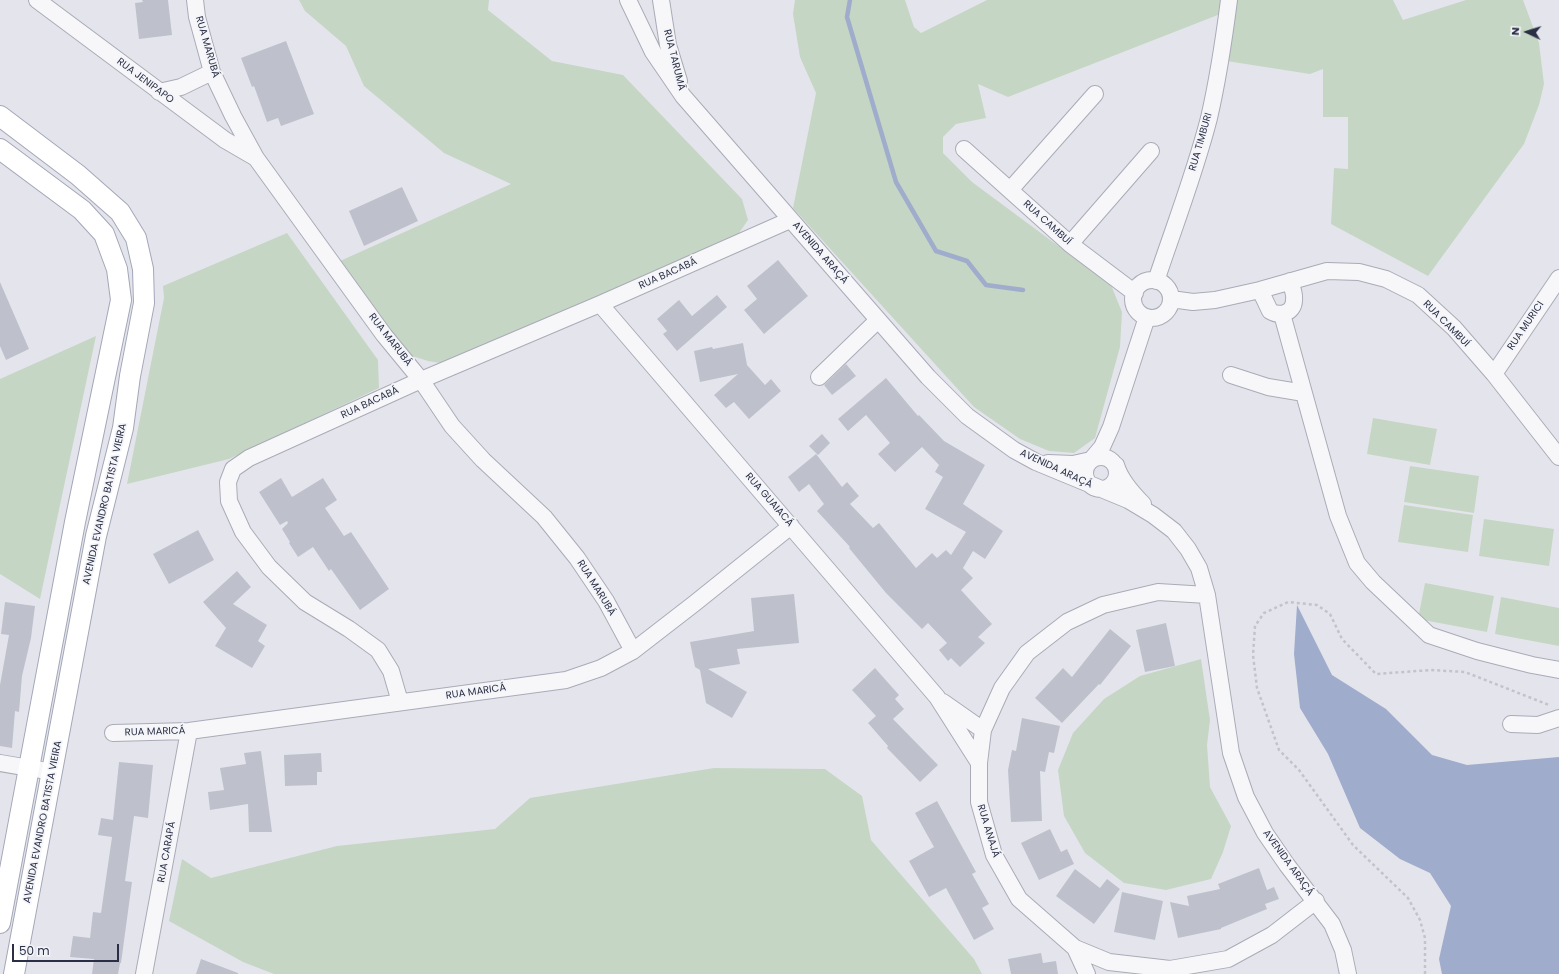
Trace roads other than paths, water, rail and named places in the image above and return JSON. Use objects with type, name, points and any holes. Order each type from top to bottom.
[{"type":"main road","name":"AVENIDA EVANDRO BATISTA VIEIRA","points":[[0,116],[78,175],[120,212],[136,238],[144,270],[144,303],[130,376],[122,433],[96,536],[14,974]]},
{"type":"main road","points":[[0,149],[82,210],[104,234],[117,269],[121,300],[74,522],[0,923]]},
{"type":"main road","points":[[94,428],[122,433]]},
{"type":"street","name":"RUA JENIPAPO","points":[[37,0],[225,140],[256,158]]},
{"type":"street","name":"RUA MARUBÁ","points":[[195,0],[197,17],[212,72],[233,116],[256,158],[384,334],[421,380],[452,426],[483,460],[544,517],[577,558],[606,601],[633,651]]},
{"type":"street","name":"AVENIDA ARAÇÁ","points":[[628,0],[653,52],[683,96],[928,377],[966,416],[1014,450],[1036,462],[1128,500],[1153,515],[1174,531],[1188,549],[1199,568],[1207,595],[1231,753],[1246,797],[1265,832],[1287,865],[1316,901],[1332,924],[1343,950],[1348,974]]},
{"type":"street","name":"RUA TARUMÃ","points":[[661,0],[668,45],[683,96]]},
{"type":"street","name":"RUA TIMBURI","points":[[1156,281],[1191,176],[1208,118],[1222,52],[1229,0]]},
{"type":"street","points":[[159,92],[181,87],[212,72]]},
{"type":"street","points":[[1010,190],[1095,94]]},
{"type":"street","name":"RUA CAMBUÍ","points":[[964,149],[1070,244],[1135,293]]},
{"type":"street","points":[[1070,244],[1150,151]]},
{"type":"street","name":"RUA BACABÁ","points":[[400,702],[391,671],[378,650],[349,629],[305,602],[269,567],[243,532],[229,501],[228,482],[234,469],[249,458],[421,380],[600,304],[790,220]]},
{"type":"street","name":"RUA CAMBUÍ","points":[[1260,290],[1327,271],[1359,272],[1386,279],[1418,295],[1454,328],[1494,374],[1559,457]]},
{"type":"street","name":"RUA MURICI","points":[[1494,374],[1559,278]]},
{"type":"street","points":[[1156,281],[1167,287],[1171,299],[1167,310],[1163,314],[1153,318],[1147,317],[1137,310],[1134,305],[1137,288],[1146,282],[1156,281]]},
{"type":"street","points":[[1171,299],[1193,302],[1215,300],[1260,290],[1270,311],[1282,314],[1290,310],[1294,303],[1294,294],[1290,281]]},
{"type":"street","name":"RUA GUAIACÁ","points":[[600,304],[937,697],[979,763]]},
{"type":"street","points":[[1282,314],[1338,516],[1357,563],[1374,582],[1429,635],[1477,651],[1532,665],[1559,670]]},
{"type":"street","points":[[1111,427],[1112,451],[1117,469],[1116,478],[1109,487],[1100,489],[1090,484],[1085,475],[1087,464],[1102,447],[1111,427],[1147,317]]},
{"type":"street","points":[[819,377],[878,320]]},
{"type":"street","points":[[1231,375],[1268,387],[1304,393]]},
{"type":"street","points":[[1036,462],[1073,464],[1101,456],[1106,457],[1115,464],[1134,496],[1153,515]]},
{"type":"street","name":"RUA MARICÁ","points":[[113,733],[189,731],[566,680],[601,668],[633,651],[791,526]]},
{"type":"street","name":"RUA ANAJÁ","points":[[1207,595],[1158,592],[1103,605],[1067,622],[1027,654],[1002,688],[983,730],[979,763],[979,802],[994,855],[1019,899],[1075,948],[1109,968],[1170,968],[1228,959],[1272,935],[1316,901]]},
{"type":"street","name":"RUA GUAIACÁ","points":[[937,697],[983,730]]},
{"type":"street","points":[[1511,724],[1538,725],[1556,713]]},
{"type":"street","name":"RUA CARAPÁ","points":[[144,974],[189,731]]},
{"type":"street","points":[[0,763],[52,772]]},
{"type":"street","points":[[1075,948],[1087,974]]},
{"type":"water","points":[[1297,605],[1332,675],[1386,709],[1432,755],[1467,765],[1559,757],[1559,974],[1442,974],[1439,959],[1451,906],[1430,873],[1400,859],[1360,828],[1328,754],[1300,708],[1294,654]]},
{"type":"waterway","points":[[850,0],[847,17],[896,182],[936,251],[967,261],[986,285],[1023,290]]}]
